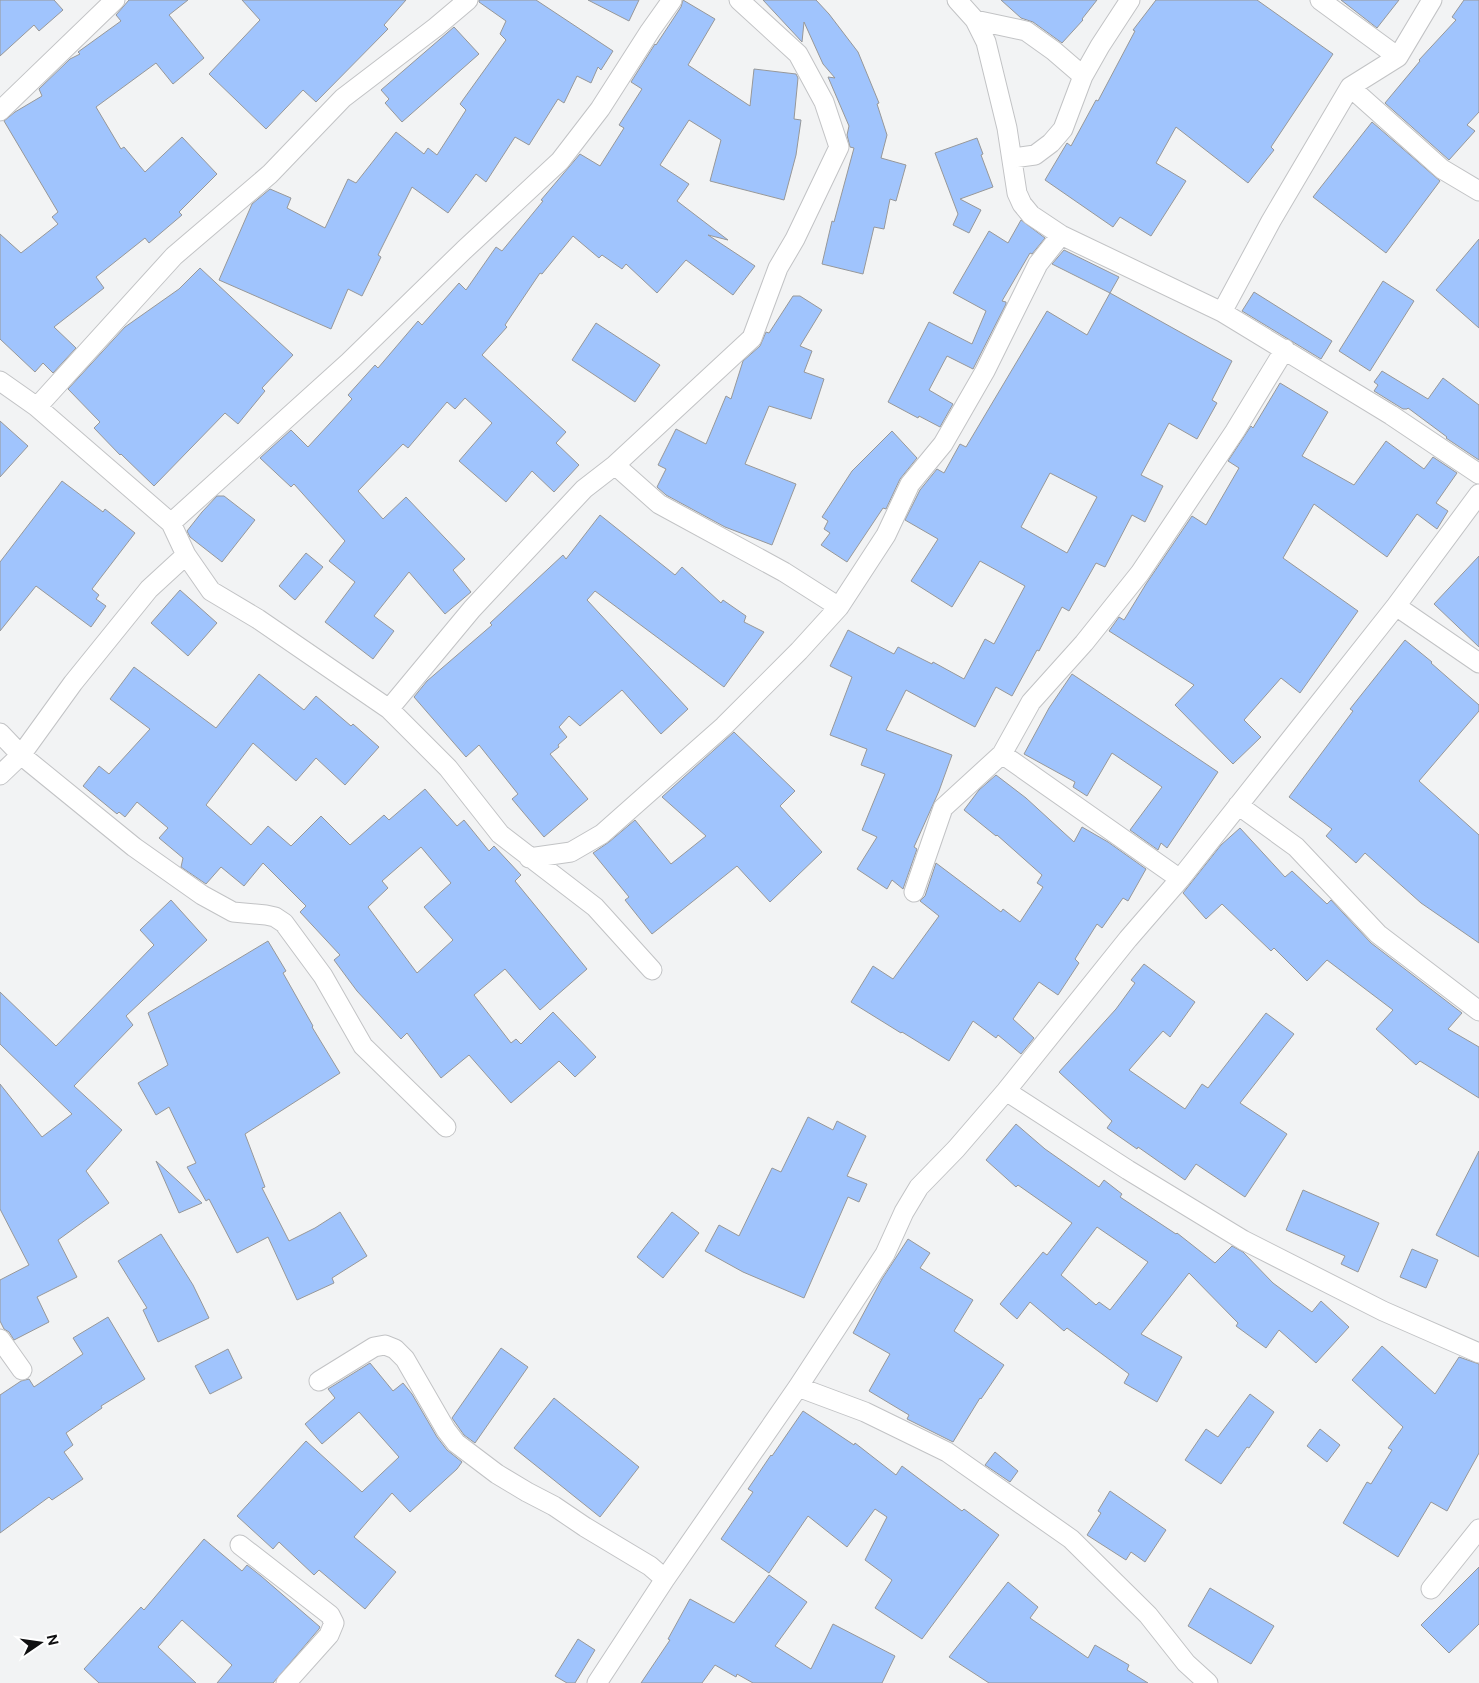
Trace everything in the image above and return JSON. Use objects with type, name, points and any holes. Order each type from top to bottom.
[{"type":"street","points":[[0,111],[115,0]]},
{"type":"street","points":[[37,407],[174,256],[270,174],[342,98],[436,27],[468,0]]},
{"type":"street","points":[[171,523],[349,362],[464,250],[560,161],[600,109],[672,0]]},
{"type":"street","points":[[390,709],[472,609],[584,489],[615,465],[752,338],[778,268],[795,239],[839,147],[824,102],[798,54],[739,0]]},
{"type":"street","points":[[957,0],[975,20],[986,42],[1013,158],[1016,193],[1031,215],[1061,235],[1222,312],[1391,415],[1479,474]]},
{"type":"street","points":[[1013,158],[1035,155],[1063,129],[1083,76],[1130,0]]},
{"type":"street","points":[[1320,0],[1398,57]]},
{"type":"street","points":[[1222,312],[1271,221],[1350,87],[1398,57],[1432,0]]},
{"type":"street","points":[[975,20],[1026,31],[1054,51],[1083,76]]},
{"type":"street","points":[[1350,87],[1442,169],[1479,191]]},
{"type":"street","points":[[529,858],[572,852],[602,834],[724,726],[799,652],[839,607],[886,535],[910,484],[943,444],[986,371],[1038,264],[1061,235]]},
{"type":"street","points":[[914,892],[943,808],[1002,754],[1031,702],[1084,643],[1140,573],[1235,431],[1285,349]]},
{"type":"street","points":[[0,381],[37,407],[171,523],[186,555],[211,590],[390,709],[448,768],[500,834],[594,908],[652,970]]},
{"type":"street","points":[[615,465],[659,504],[784,572],[839,607]]},
{"type":"street","points":[[597,1683],[665,1579],[798,1387],[885,1254],[904,1212],[920,1187],[1006,1091],[1128,939],[1180,879],[1396,606],[1479,494]]},
{"type":"street","points":[[0,775],[21,755],[72,683],[149,589],[186,555]]},
{"type":"street","points":[[1396,606],[1479,664]]},
{"type":"street","points":[[0,733],[21,755],[134,847],[202,894],[233,912],[266,915],[275,917],[284,923],[323,976],[363,1046],[446,1127]]},
{"type":"street","points":[[1002,754],[1180,879]]},
{"type":"street","points":[[1238,805],[1296,847],[1378,934],[1479,1011]]},
{"type":"street","points":[[1006,1091],[1128,1170],[1243,1240],[1383,1311],[1479,1353]]},
{"type":"street","points":[[0,1339],[22,1370]]},
{"type":"street","points":[[319,1381],[374,1347],[385,1345],[395,1349],[405,1359],[456,1443],[496,1474],[554,1506],[650,1566],[665,1579]]},
{"type":"street","points":[[798,1387],[865,1412],[947,1452],[1071,1539],[1148,1615],[1186,1663],[1208,1683]]},
{"type":"street","points":[[1431,1589],[1479,1529]]},
{"type":"street","points":[[240,1545],[330,1616],[334,1623],[329,1634],[286,1683]]},
{"type":"building","points":[[0,0],[54,0],[63,10],[39,31],[34,25],[0,56]]},
{"type":"building","points":[[129,0],[188,0],[169,15],[204,58],[173,84],[156,63],[96,107],[121,149],[124,147],[145,172],[182,137],[217,174],[179,212],[182,215],[149,243],[145,238],[96,277],[104,288],[54,327],[76,348],[53,373],[43,363],[35,372],[0,339],[0,234],[21,253],[58,224],[52,217],[58,212],[4,121],[42,96],[39,89],[70,59],[80,54],[78,52],[121,21],[116,15]]},
{"type":"building","points":[[242,0],[406,0],[384,25],[388,29],[316,102],[303,90],[266,129],[209,74],[260,20]]},
{"type":"building","points":[[479,0],[536,0],[613,51],[601,70],[598,67],[591,83],[577,76],[564,103],[558,99],[529,145],[515,137],[486,182],[476,174],[448,213],[412,187],[378,255],[381,257],[362,296],[348,289],[331,329],[219,280],[252,204],[270,189],[291,198],[287,208],[325,228],[348,179],[356,183],[396,132],[424,154],[428,148],[437,155],[466,110],[460,104],[506,40],[500,34],[506,21],[479,2]]},
{"type":"building","points":[[588,0],[639,0],[629,21]]},
{"type":"building","points":[[683,0],[715,19],[688,65],[750,106],[754,69],[796,74],[798,78],[794,119],[801,120],[796,155],[784,200],[710,181],[721,140],[689,120],[660,165],[689,184],[677,201],[728,240],[708,235],[755,266],[733,295],[686,260],[657,293],[626,264],[622,269],[602,255],[599,258],[573,236],[542,274],[540,273],[505,325],[507,327],[482,355],[566,432],[556,443],[579,465],[554,492],[532,471],[506,502],[459,461],[492,423],[465,398],[455,409],[447,402],[408,448],[403,444],[358,491],[383,519],[406,497],[465,559],[453,570],[471,592],[445,614],[409,572],[374,616],[394,631],[373,659],[325,622],[355,582],[329,561],[345,541],[294,484],[291,487],[260,458],[291,430],[308,447],[352,399],[348,395],[375,365],[378,368],[418,321],[422,325],[459,283],[466,290],[496,247],[502,251],[543,201],[541,200],[580,154],[600,166],[624,128],[619,125],[642,89],[631,82],[681,7]]},
{"type":"building","points":[[763,0],[816,0],[829,14],[858,52],[879,103],[877,104],[887,135],[881,158],[906,165],[896,201],[890,199],[884,229],[874,227],[863,274],[822,264],[832,221],[834,222],[854,148],[850,147],[847,135],[849,126],[828,77],[835,78],[823,64],[804,22],[802,42]]},
{"type":"building","points":[[1001,0],[1097,0],[1083,20],[1062,43],[1033,22],[1021,18]]},
{"type":"building","points":[[1156,0],[1257,0],[1333,54],[1271,147],[1274,150],[1248,183],[1176,127],[1156,163],[1186,181],[1151,236],[1120,217],[1113,227],[1045,180],[1067,143],[1071,146],[1096,100],[1098,101],[1135,31],[1133,30]]},
{"type":"building","points":[[1341,0],[1399,0],[1377,28]]},
{"type":"building","points":[[1464,0],[1479,0],[1479,112],[1467,125],[1475,131],[1449,160],[1385,103],[1419,60],[1456,20],[1452,17]]},
{"type":"building","points":[[454,27],[479,54],[402,122],[385,103],[389,99],[381,90]]},
{"type":"building","points":[[1372,122],[1440,181],[1386,253],[1313,197]]},
{"type":"building","points":[[977,138],[993,187],[960,199],[981,210],[969,233],[953,225],[958,214],[935,153]]},
{"type":"building","points":[[1021,220],[1045,238],[1032,254],[1030,253],[1002,301],[1006,302],[1006,304],[973,369],[947,356],[929,390],[953,404],[940,427],[888,402],[929,322],[972,344],[986,311],[953,293],[989,231],[1008,243]]},
{"type":"building","points":[[1479,239],[1479,328],[1436,290]]},
{"type":"building","points":[[1064,250],[1119,277],[1110,293],[1052,264]]},
{"type":"building","points":[[200,268],[293,355],[262,388],[265,391],[238,424],[225,413],[154,486],[94,428],[100,422],[68,389],[125,327],[179,289]]},
{"type":"building","points":[[1383,281],[1414,301],[1370,371],[1339,351]]},
{"type":"building","points":[[1254,292],[1332,341],[1321,359],[1242,311]]},
{"type":"building","points":[[1110,293],[1232,361],[1212,400],[1217,403],[1197,439],[1169,423],[1141,475],[1163,486],[1145,522],[1132,515],[1105,567],[1096,563],[1069,611],[1062,607],[1012,696],[996,687],[975,727],[906,690],[886,730],[952,755],[939,791],[914,847],[917,849],[903,889],[892,880],[887,889],[857,869],[877,837],[862,830],[885,774],[861,765],[867,749],[830,735],[852,677],[830,666],[848,630],[894,654],[898,647],[932,664],[933,662],[964,679],[985,639],[994,644],[1025,586],[980,561],[952,607],[911,581],[938,539],[905,520],[920,490],[937,469],[944,473],[960,444],[966,447],[1047,311],[1087,335]],"holes":[[[1050,473],[1097,497],[1067,553],[1021,527]]]},
{"type":"building","points":[[793,296],[800,296],[822,310],[800,346],[812,351],[804,372],[824,379],[811,419],[769,406],[745,464],[796,484],[772,545],[725,527],[666,495],[657,487],[666,469],[658,465],[676,429],[706,444],[726,396],[731,399],[743,361],[760,346],[766,332],[769,333]]},
{"type":"building","points":[[596,323],[660,365],[635,402],[572,360]]},
{"type":"building","points":[[1382,371],[1428,399],[1443,378],[1479,405],[1479,460],[1446,438],[1408,408],[1403,409],[1374,391],[1378,385],[1374,382]]},
{"type":"building","points":[[1280,383],[1328,412],[1302,456],[1354,485],[1386,441],[1424,469],[1433,457],[1457,473],[1436,503],[1448,511],[1437,529],[1417,514],[1387,557],[1314,504],[1283,558],[1358,611],[1300,693],[1281,678],[1244,720],[1261,737],[1233,764],[1175,705],[1194,685],[1109,631],[1119,617],[1124,620],[1192,516],[1206,525],[1239,468],[1228,461],[1251,426],[1253,428]]},
{"type":"building","points":[[0,421],[28,446],[0,477]]},
{"type":"building","points":[[892,431],[917,458],[900,479],[886,509],[883,508],[847,562],[821,545],[830,533],[824,529],[828,521],[822,517],[852,471]]},
{"type":"building","points":[[62,481],[103,512],[105,509],[135,533],[92,589],[99,595],[96,599],[106,606],[91,627],[36,586],[0,631],[0,562]]},
{"type":"building","points":[[217,496],[224,496],[255,520],[222,562],[190,537],[187,531]]},
{"type":"building","points":[[600,515],[675,575],[682,567],[721,603],[723,600],[746,616],[744,622],[764,632],[724,687],[595,591],[587,600],[688,709],[661,734],[622,690],[580,726],[569,716],[559,727],[567,737],[550,754],[588,799],[544,837],[512,799],[518,794],[479,745],[466,757],[414,697],[427,681],[492,625],[490,623],[563,555],[566,559]]},
{"type":"building","points":[[306,553],[323,567],[295,600],[279,586]]},
{"type":"building","points":[[1479,556],[1479,647],[1434,604]]},
{"type":"building","points":[[180,590],[217,623],[188,656],[151,623]]},
{"type":"building","points":[[1405,640],[1479,705],[1479,711],[1419,781],[1479,835],[1479,943],[1421,903],[1365,853],[1356,863],[1326,836],[1332,829],[1289,797],[1353,711],[1350,709]]},
{"type":"building","points":[[134,667],[216,728],[259,674],[304,710],[316,696],[351,726],[353,724],[379,747],[345,785],[316,758],[296,781],[253,743],[206,805],[251,845],[268,826],[291,846],[321,816],[350,845],[384,815],[389,820],[425,789],[457,826],[464,820],[489,851],[494,846],[521,875],[515,881],[587,969],[540,1010],[505,969],[474,995],[511,1043],[516,1039],[521,1044],[553,1012],[596,1057],[575,1077],[559,1061],[511,1103],[469,1055],[441,1078],[407,1033],[401,1039],[357,991],[334,960],[340,955],[300,912],[306,906],[263,863],[244,886],[221,867],[206,884],[181,867],[183,858],[159,838],[168,828],[137,802],[125,817],[119,812],[117,814],[83,786],[99,766],[109,774],[150,729],[110,699]],"holes":[[[421,847],[451,883],[424,907],[453,940],[417,973],[368,907],[388,888],[382,881]]]},
{"type":"building","points":[[1072,674],[1218,772],[1167,848],[1161,843],[1158,850],[1130,830],[1162,787],[1112,753],[1087,796],[1073,787],[1075,782],[1024,754],[1049,708]]},
{"type":"building","points":[[734,732],[795,791],[780,806],[822,852],[770,902],[737,866],[652,934],[625,900],[629,897],[593,853],[635,820],[671,864],[706,836],[662,797]]},
{"type":"building","points":[[996,775],[1026,798],[1074,842],[1082,827],[1108,842],[1146,869],[1128,901],[1123,898],[1102,928],[1097,924],[1075,959],[1079,963],[1058,995],[1039,982],[1013,1019],[1034,1038],[1021,1054],[998,1035],[996,1038],[973,1021],[949,1061],[851,1002],[873,966],[893,979],[939,916],[920,901],[925,896],[936,863],[1001,912],[1003,909],[1020,922],[1043,887],[1037,883],[1042,875],[997,835],[964,810],[979,790]]},
{"type":"building","points":[[1240,828],[1285,877],[1292,871],[1327,904],[1331,900],[1371,943],[1462,1013],[1448,1029],[1479,1047],[1479,1098],[1420,1061],[1416,1065],[1376,1029],[1393,1010],[1327,960],[1307,981],[1274,948],[1271,951],[1222,904],[1206,919],[1183,893],[1221,845]]},
{"type":"building","points":[[171,900],[207,940],[126,1016],[133,1025],[74,1086],[122,1130],[86,1171],[109,1203],[58,1240],[77,1277],[37,1297],[49,1322],[14,1340],[9,1332],[4,1329],[0,1321],[0,1280],[29,1265],[0,1209],[0,1084],[42,1137],[72,1114],[0,1044],[0,992],[56,1046],[154,945],[140,930]]},
{"type":"building","points":[[268,941],[286,971],[283,973],[312,1027],[340,1073],[245,1134],[265,1187],[262,1188],[289,1241],[315,1228],[340,1212],[367,1256],[332,1278],[334,1283],[297,1300],[268,1237],[237,1253],[209,1199],[206,1201],[187,1167],[196,1163],[169,1107],[156,1115],[138,1083],[168,1065],[148,1013]]},
{"type":"building","points":[[1144,964],[1195,1002],[1170,1037],[1163,1031],[1129,1070],[1185,1109],[1202,1084],[1208,1088],[1266,1013],[1294,1034],[1240,1103],[1287,1134],[1245,1197],[1196,1164],[1185,1180],[1138,1147],[1137,1149],[1107,1128],[1112,1121],[1059,1072],[1116,1009],[1135,983],[1131,980]]},
{"type":"building","points":[[808,1117],[833,1130],[837,1121],[866,1136],[847,1176],[867,1184],[859,1202],[848,1197],[804,1298],[743,1272],[705,1251],[719,1225],[739,1236],[772,1168],[781,1172]]},
{"type":"building","points":[[1016,1124],[1045,1149],[1099,1187],[1104,1180],[1122,1194],[1120,1197],[1177,1233],[1215,1263],[1232,1246],[1243,1252],[1273,1283],[1312,1312],[1321,1301],[1349,1327],[1316,1363],[1279,1330],[1266,1348],[1236,1326],[1238,1323],[1189,1273],[1141,1334],[1182,1357],[1157,1402],[1124,1383],[1129,1374],[1067,1328],[1064,1331],[1030,1302],[1017,1319],[1000,1304],[1043,1252],[1047,1255],[1072,1223],[1018,1185],[1016,1187],[986,1160]],"holes":[[[1097,1227],[1148,1262],[1110,1310],[1099,1302],[1096,1305],[1061,1275]]]},
{"type":"building","points":[[1479,1151],[1479,1257],[1436,1235]]},
{"type":"building","points":[[156,1161],[202,1203],[179,1213]]},
{"type":"building","points":[[1303,1190],[1379,1223],[1358,1272],[1341,1264],[1345,1256],[1286,1230]]},
{"type":"building","points":[[672,1212],[699,1233],[663,1278],[637,1257]]},
{"type":"building","points":[[161,1234],[193,1285],[209,1318],[158,1342],[143,1310],[147,1308],[118,1261]]},
{"type":"building","points":[[908,1239],[930,1253],[920,1268],[973,1300],[954,1331],[1004,1365],[980,1398],[953,1442],[907,1419],[909,1415],[869,1391],[890,1354],[853,1333],[882,1279]]},
{"type":"building","points":[[1412,1249],[1438,1260],[1426,1288],[1400,1277]]},
{"type":"building","points":[[108,1317],[145,1379],[101,1406],[102,1408],[66,1433],[73,1445],[64,1452],[83,1479],[52,1500],[49,1497],[0,1533],[0,1395],[21,1381],[29,1379],[34,1387],[83,1354],[73,1338]]},
{"type":"building","points":[[1382,1346],[1435,1394],[1459,1357],[1479,1364],[1479,1453],[1447,1511],[1431,1502],[1398,1557],[1343,1523],[1367,1482],[1371,1484],[1392,1450],[1388,1448],[1403,1427],[1352,1380]]},
{"type":"building","points":[[501,1348],[528,1367],[475,1443],[464,1435],[452,1418]]},
{"type":"building","points":[[228,1349],[242,1378],[210,1394],[195,1366]]},
{"type":"building","points":[[370,1363],[393,1391],[403,1383],[412,1394],[437,1437],[447,1450],[462,1462],[457,1469],[410,1512],[392,1493],[354,1537],[396,1572],[365,1609],[319,1570],[314,1575],[279,1542],[273,1549],[237,1516],[306,1441],[362,1492],[399,1457],[359,1412],[322,1444],[305,1424],[335,1398],[328,1389]]},
{"type":"building","points":[[1250,1394],[1274,1412],[1221,1484],[1185,1460],[1206,1429],[1218,1437]]},
{"type":"building","points":[[554,1398],[639,1467],[600,1517],[514,1448]]},
{"type":"building","points":[[803,1411],[854,1445],[855,1443],[896,1475],[902,1466],[962,1511],[964,1509],[999,1535],[922,1639],[875,1608],[892,1580],[865,1560],[887,1517],[875,1509],[847,1547],[808,1516],[769,1573],[721,1539],[753,1492],[748,1489]]},
{"type":"building","points":[[1320,1429],[1340,1445],[1327,1462],[1307,1446]]},
{"type":"building","points":[[995,1452],[1018,1471],[1010,1482],[985,1465]]},
{"type":"building","points":[[1110,1491],[1166,1530],[1145,1562],[1131,1552],[1126,1560],[1087,1535],[1101,1513],[1098,1511]]},
{"type":"building","points":[[204,1539],[242,1571],[247,1565],[320,1627],[319,1629],[273,1683],[217,1683],[232,1665],[182,1620],[158,1647],[196,1683],[99,1683],[84,1669],[141,1607],[144,1610]]},
{"type":"building","points":[[1479,1567],[1479,1624],[1449,1653],[1421,1625]]},
{"type":"building","points":[[769,1575],[807,1602],[775,1646],[811,1669],[833,1624],[895,1656],[882,1683],[753,1683],[737,1674],[736,1677],[715,1665],[702,1683],[641,1683],[670,1640],[668,1639],[690,1599],[734,1623]]},
{"type":"building","points":[[1008,1582],[1038,1607],[1030,1618],[1088,1658],[1095,1645],[1129,1665],[1127,1670],[1148,1683],[989,1683],[949,1657]]},
{"type":"building","points":[[1210,1588],[1274,1626],[1251,1664],[1188,1626]]},
{"type":"building","points":[[578,1639],[595,1650],[575,1683],[567,1683],[555,1676]]}]
